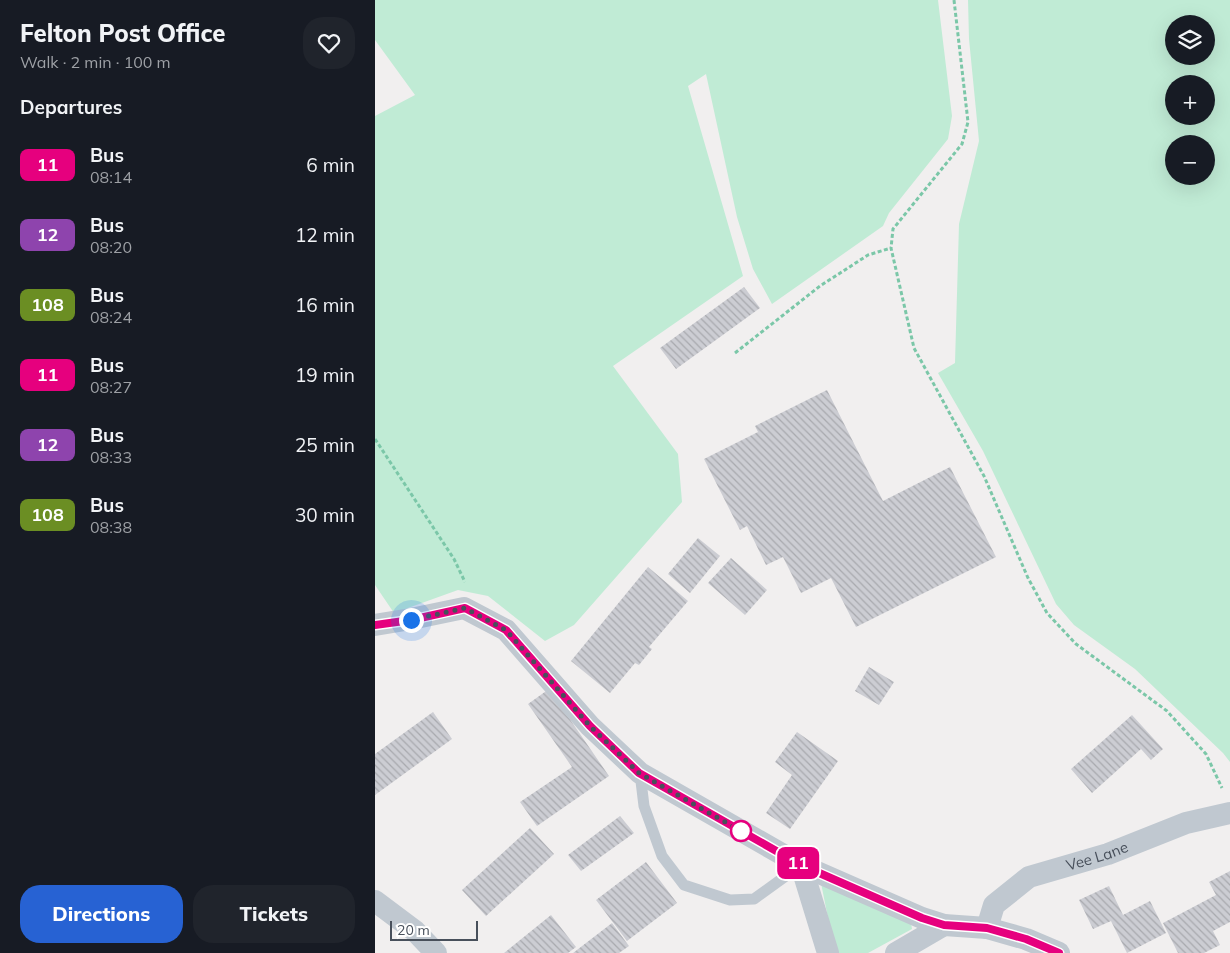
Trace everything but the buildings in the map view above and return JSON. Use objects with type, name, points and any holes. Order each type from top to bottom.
[{"type":"street","points":[[375,625],[411,620],[465,608],[506,630],[590,726],[639,773],[801,865],[922,918],[944,925],[987,928],[1026,939],[1059,953]]},
{"type":"street","name":"Vee Lane","points":[[987,928],[994,904],[1029,877],[1108,854],[1228,805]]},
{"type":"street","points":[[801,865],[828,953]]},
{"type":"street","points":[[375,901],[415,931],[436,953]]},
{"type":"street","points":[[896,953],[944,925]]},
{"type":"lane","points":[[639,773],[644,806],[662,856],[684,885],[730,900],[754,899],[801,865]]},
{"type":"path","points":[[954,0],[968,122],[962,144],[893,229],[891,248],[914,348],[984,476],[1028,578],[1047,613],[1076,644],[1167,710],[1206,754],[1228,805]]},
{"type":"path","points":[[735,353],[820,286],[868,255],[891,248]]},
{"type":"path","points":[[375,439],[454,559],[470,592],[465,608]]},
{"type":"green space","points":[[375,0],[938,0],[952,116],[948,139],[889,213],[883,226],[772,304],[753,269],[737,217],[706,74],[688,86],[743,276],[613,366],[678,454],[682,502],[574,625],[545,641],[488,596],[458,590],[394,613],[375,585],[375,116],[415,95],[375,40]]},
{"type":"green space","points":[[968,0],[1230,0],[1230,762],[1223,753],[1135,669],[1074,625],[1056,604],[983,451],[938,373],[955,363],[959,224],[979,141],[969,39]]},
{"type":"green space","points":[[821,883],[911,923],[912,929],[868,953],[835,953]]},
{"type":"bus line","name":"11","points":[[375,625],[411,620],[465,608],[506,630],[590,726],[639,773],[801,865],[922,918],[944,925],[987,928],[1026,939],[1059,953]]},
{"type":"route","points":[[411,620],[465,608],[506,630],[590,726],[639,773],[741,831]]}]
